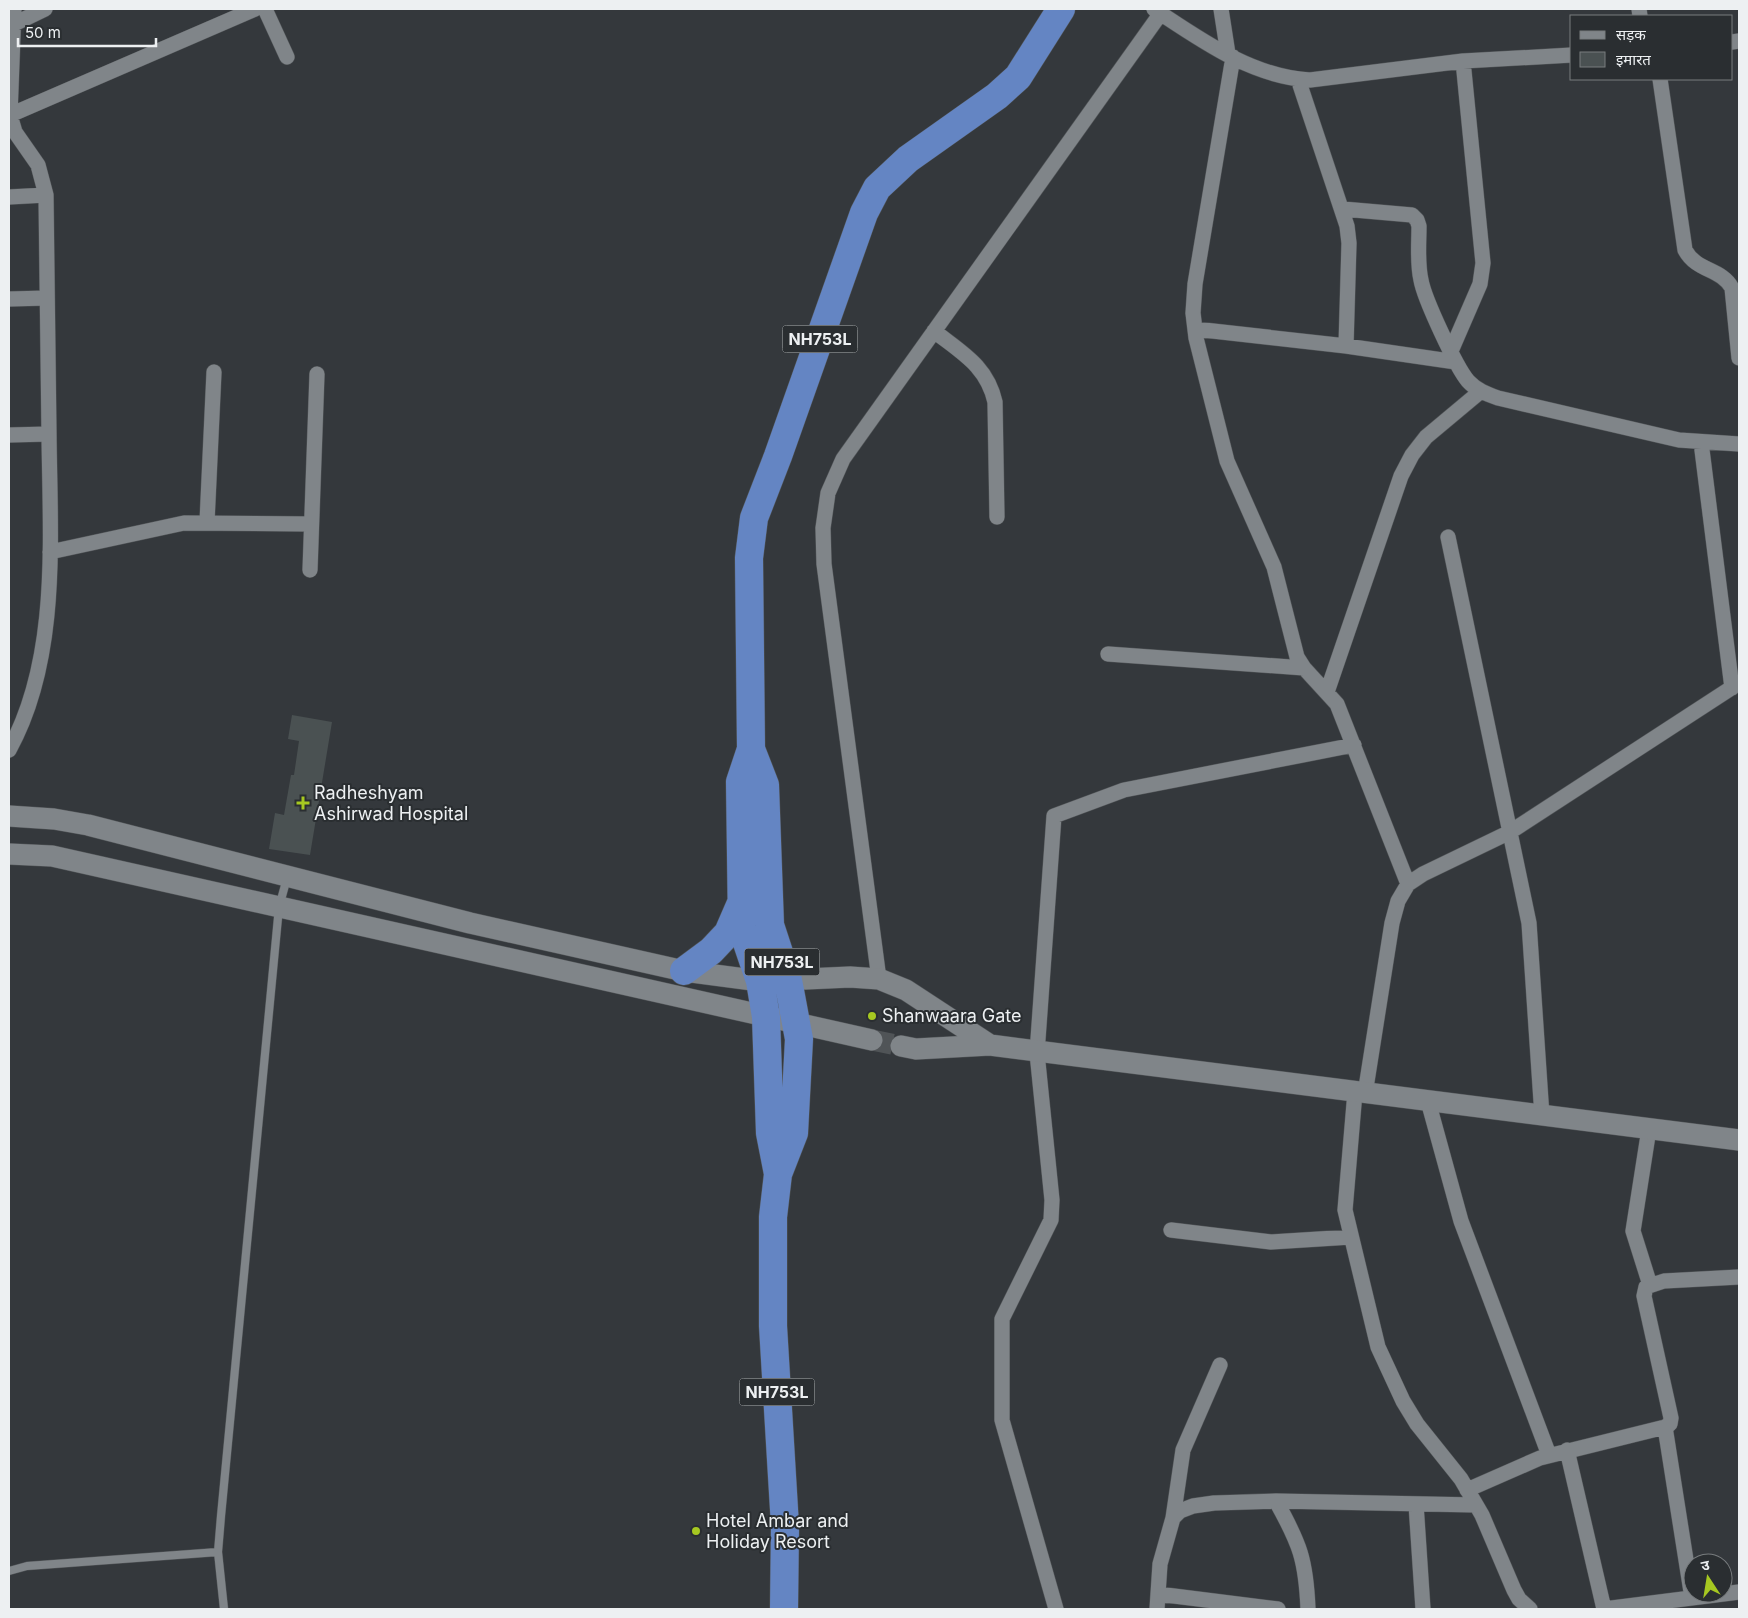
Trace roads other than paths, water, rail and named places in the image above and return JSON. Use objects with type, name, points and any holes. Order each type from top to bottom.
[{"type":"highway","name":"NH753L","points":[[784,1609],[785,1526],[773,1326],[773,1216],[778,1174],[794,1133],[799,1039],[788,980],[770,926],[767,907],[764,786],[751,749],[749,558],[754,518],[778,456],[864,213],[877,188],[908,159],[997,96],[1018,78],[1061,9]]},
{"type":"highway","name":"NH753L","points":[[751,749],[740,782],[742,928],[760,981],[766,1017],[770,1132],[778,1174]]},
{"type":"highway","points":[[684,971],[711,951],[728,933],[742,902]]},
{"type":"main road","points":[[9,816],[54,819],[88,825],[470,923],[684,971],[760,981],[850,977],[879,979],[906,990],[990,1045]]},
{"type":"main road","points":[[9,854],[52,856],[872,1040]]},
{"type":"main road","points":[[901,1046],[916,1049],[990,1045],[1037,1053],[1739,1140]]},
{"type":"street","points":[[9,750],[28,712],[34,692],[48,597],[50,552],[46,195],[38,165],[15,132],[10,116],[14,16],[45,9]]},
{"type":"street","points":[[10,116],[255,9]]},
{"type":"street","points":[[265,9],[287,57]]},
{"type":"street","points":[[1221,9],[1230,56],[1195,284],[1193,313],[1195,330],[1227,461],[1274,567],[1297,657],[1304,668],[1337,704],[1408,884]]},
{"type":"street","points":[[879,979],[824,564],[823,528],[828,492],[843,459],[1158,11],[1230,56],[1270,74],[1298,79],[1310,80],[1463,61],[1570,55]]},
{"type":"street","points":[[1453,356],[1480,284],[1483,263],[1463,61]]},
{"type":"street","points":[[1298,79],[1343,209],[1349,243],[1346,346]]},
{"type":"street","points":[[1660,80],[1685,250],[1694,263],[1722,276],[1732,288],[1739,358]]},
{"type":"street","points":[[9,197],[46,195]]},
{"type":"street","points":[[1343,209],[1412,215],[1417,220],[1421,281],[1453,356],[1468,382],[1481,391],[1507,400],[1680,440],[1739,444]]},
{"type":"street","points":[[9,299],[47,298]]},
{"type":"street","points":[[1195,330],[1453,356]]},
{"type":"street","points":[[934,331],[976,364],[985,374],[992,388],[995,402],[997,518]]},
{"type":"street","points":[[207,522],[214,372]]},
{"type":"street","points":[[310,570],[310,524],[317,374]]},
{"type":"street","points":[[1327,692],[1401,476],[1412,455],[1426,438],[1481,391]]},
{"type":"street","points":[[9,435],[49,434]]},
{"type":"street","points":[[1527,1608],[1514,1590],[1503,1560],[1476,1505],[1403,1402],[1381,1355],[1344,1203],[1360,1093],[1392,923],[1398,901],[1408,884],[1422,874],[1510,832],[1736,686],[1701,442]]},
{"type":"street","points":[[50,552],[171,525],[207,522],[310,524]]},
{"type":"street","points":[[1448,537],[1532,937],[1542,1116]]},
{"type":"street","points":[[1108,654],[1304,668]]},
{"type":"street","points":[[1056,1609],[1002,1420],[1002,1319],[1050,1220],[1052,1200],[1037,1053],[1054,816],[1124,790],[1354,745]]},
{"type":"street","points":[[1428,1101],[1461,1221],[1549,1455]]},
{"type":"street","points":[[1649,1129],[1633,1230],[1650,1285]]},
{"type":"street","points":[[1171,1230],[1271,1242],[1351,1237]]},
{"type":"street","points":[[1467,1490],[1549,1455],[1666,1428],[1670,1424],[1671,1418],[1644,1296],[1646,1287],[1664,1281],[1739,1277]]},
{"type":"street","points":[[1220,1365],[1183,1450],[1173,1518],[1160,1564],[1158,1602],[1278,1609]]},
{"type":"street","points":[[1666,1428],[1685,1553]]},
{"type":"street","points":[[1567,1450],[1604,1609],[1683,1599]]},
{"type":"street","points":[[1173,1518],[1180,1511],[1193,1506],[1214,1503],[1276,1501],[1476,1505]]},
{"type":"street","points":[[1276,1501],[1302,1551],[1308,1609]]},
{"type":"street","points":[[1416,1504],[1423,1609]]},
{"type":"lane","points":[[224,1609],[218,1552],[279,907],[287,876]]},
{"type":"lane","points":[[9,1571],[27,1566],[218,1552]]},
{"type":"tunnel","points":[[872,1040],[901,1046]]},
{"type":"place","name":"Radheshyam Ashirwad Hospital","points":[[303,803]]},
{"type":"place","name":"Shanwaara Gate","points":[[872,1016]]},
{"type":"place","name":"Hotel Ambar and Holiday Resort","points":[[696,1531]]}]
